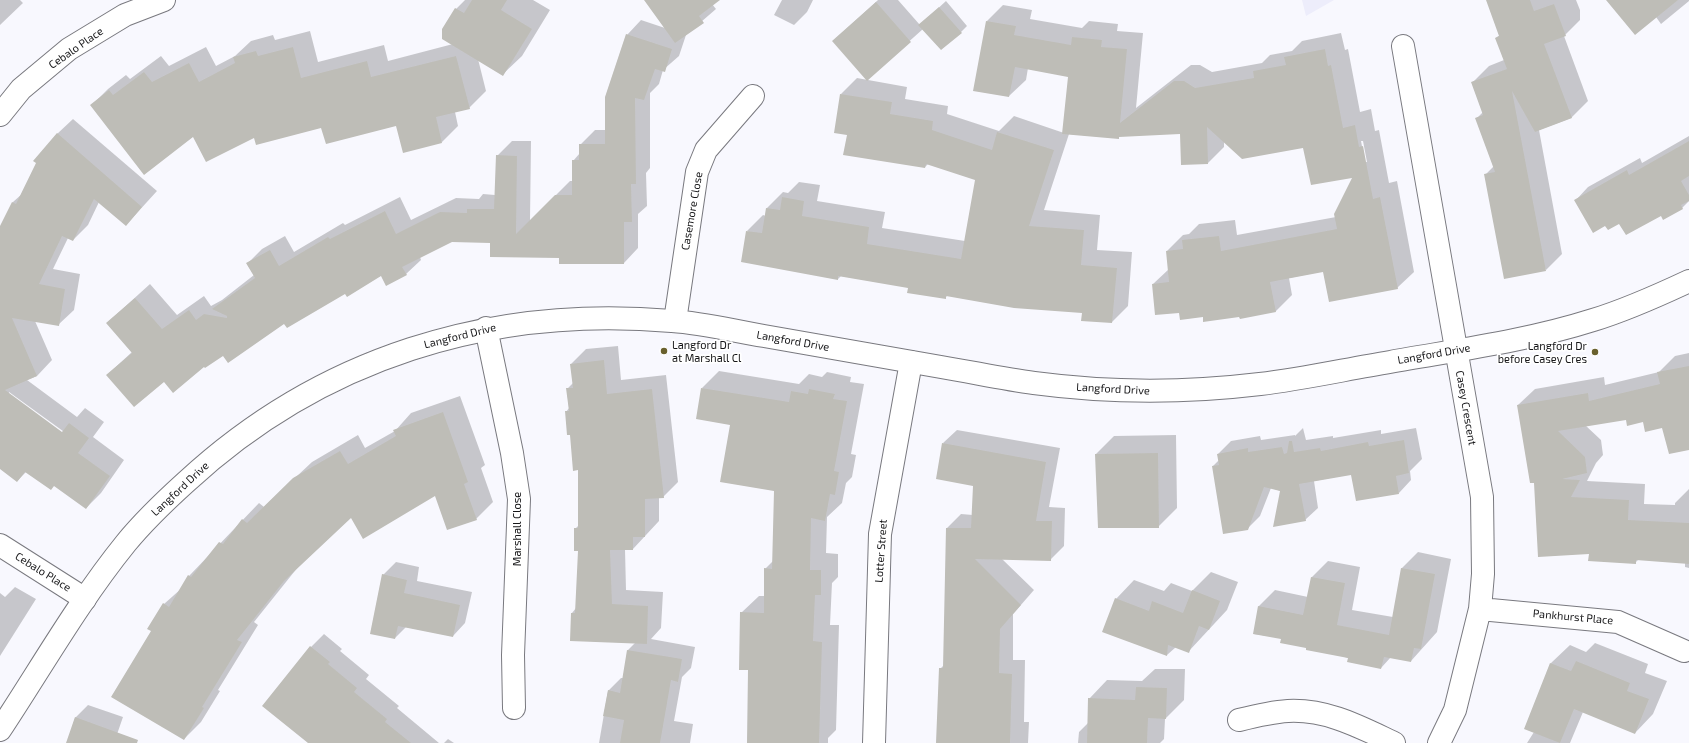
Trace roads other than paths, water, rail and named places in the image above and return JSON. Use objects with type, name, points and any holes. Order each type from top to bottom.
[{"type":"street","name":"Cebalo Place","points":[[0,115],[21,89],[69,49],[125,15],[164,0]]},
{"type":"street","name":"Casey Crescent","points":[[1403,46],[1482,497],[1482,574],[1480,609],[1455,710],[1439,743]]},
{"type":"street","name":"Casemore Close","points":[[674,321],[697,172],[706,150],[753,96]]},
{"type":"street","name":"Langford Drive","points":[[0,730],[85,599],[127,542],[161,505],[207,463],[259,423],[315,389],[368,364],[427,343],[486,328],[567,319],[604,318],[674,321],[1034,383],[1109,390],[1184,391],[1262,384],[1456,350],[1590,321],[1640,304],[1689,281]]},
{"type":"street","name":"Marshall Close","points":[[486,328],[512,453],[519,499],[513,655],[514,708]]},
{"type":"street","name":"Lotter Street","points":[[874,743],[880,534],[911,362]]},
{"type":"street","name":"Cebalo Place","points":[[0,544],[85,599]]},
{"type":"street","name":"Pankhurst Place","points":[[1480,609],[1618,622],[1684,651]]},
{"type":"street","points":[[1239,720],[1289,711],[1318,714],[1345,720],[1394,743]]},
{"type":"place","name":"Langford Dr at Marshall Cl","points":[[664,351]]},
{"type":"place","name":"Langford Dr before Casey Cres","points":[[1595,352]]}]
